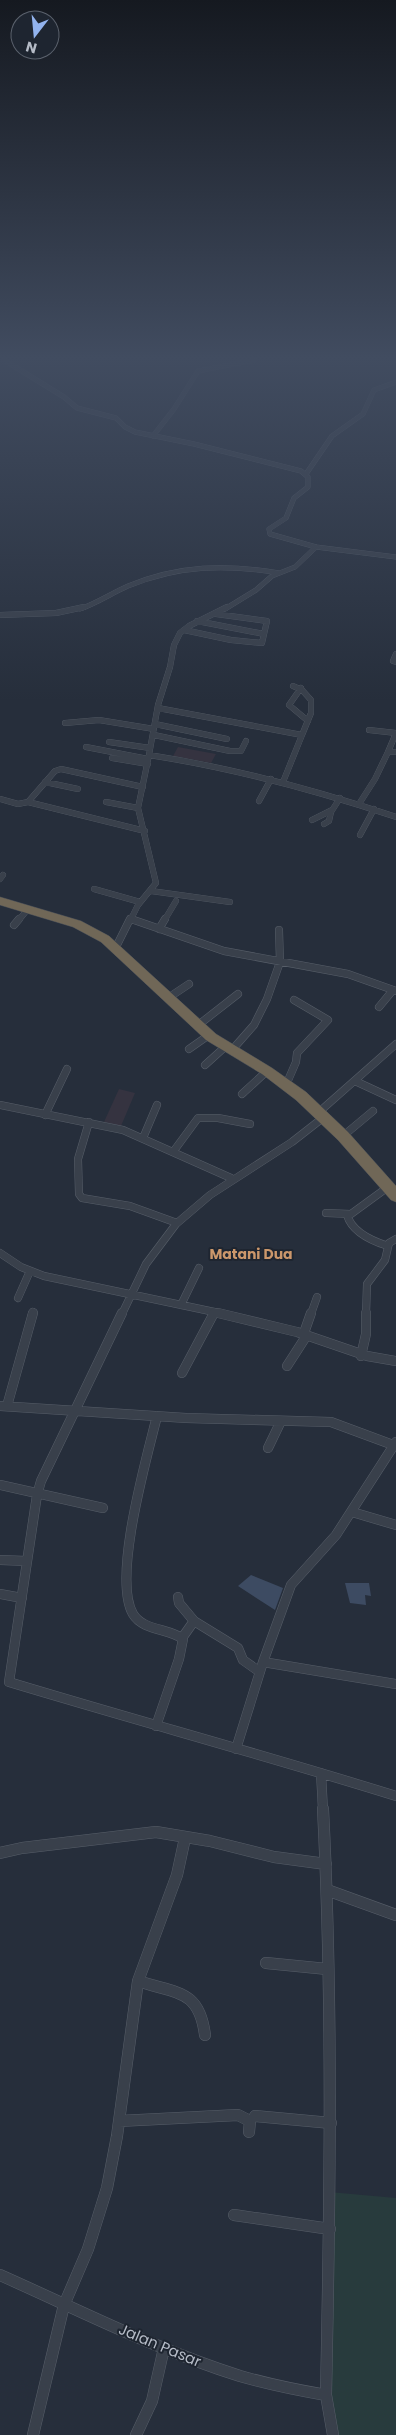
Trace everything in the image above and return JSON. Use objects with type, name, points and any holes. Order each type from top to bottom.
[{"type":"highway","points":[[0,901],[77,924],[104,939],[197,1026],[267,1071],[321,1114],[392,1191]]},
{"type":"street","points":[[306,474],[308,487],[294,498],[286,518],[272,527],[269,532],[316,547],[396,557]]},
{"type":"street","points":[[115,949],[140,902],[151,891],[156,880],[138,808],[144,787],[158,708],[170,667],[174,645],[184,630],[197,621],[237,602],[261,586],[269,578],[295,567],[316,547]]},
{"type":"street","points":[[0,615],[56,611],[88,606],[149,579],[200,565],[236,567],[279,573]]},
{"type":"street","points":[[184,630],[230,640],[262,643],[267,621],[214,613]]},
{"type":"street","points":[[197,621],[264,634]]},
{"type":"street","points":[[396,654],[394,661],[396,662]]},
{"type":"street","points":[[283,782],[312,712],[311,699],[301,688],[293,686]]},
{"type":"street","points":[[301,688],[289,705],[308,721]]},
{"type":"street","points":[[158,708],[302,735]]},
{"type":"street","points":[[65,723],[99,720],[228,739]]},
{"type":"street","points":[[154,729],[237,752],[242,750],[246,741]]},
{"type":"street","points":[[359,804],[375,779],[396,733],[369,730]]},
{"type":"street","points":[[109,742],[149,757]]},
{"type":"street","points":[[86,747],[149,757],[183,760],[271,779],[340,798],[396,817]]},
{"type":"street","points":[[388,752],[396,752]]},
{"type":"street","points":[[112,758],[149,757]]},
{"type":"street","points":[[28,802],[55,772],[61,769],[144,787]]},
{"type":"street","points":[[259,800],[271,779]]},
{"type":"street","points":[[46,782],[78,789]]},
{"type":"street","points":[[324,824],[329,821],[332,810],[340,798]]},
{"type":"street","points":[[0,799],[18,804],[28,802],[145,831]]},
{"type":"street","points":[[106,802],[138,808]]},
{"type":"street","points":[[360,835],[374,809]]},
{"type":"street","points":[[312,820],[332,810]]},
{"type":"street","points":[[94,889],[140,902]]},
{"type":"street","points":[[151,891],[230,902]]},
{"type":"street","points":[[159,929],[176,901]]},
{"type":"street","points":[[14,925],[28,909]]},
{"type":"street","points":[[130,919],[224,951],[361,978],[394,991],[379,1007]]},
{"type":"street","points":[[205,1065],[229,1048],[254,1025],[267,999],[280,962],[279,930]]},
{"type":"street","points":[[168,998],[189,984]]},
{"type":"street","points":[[197,1026],[238,994]]},
{"type":"street","points":[[286,1085],[296,1062],[296,1053],[328,1020],[294,1000]]},
{"type":"street","points":[[189,1049],[209,1035]]},
{"type":"street","points":[[396,1044],[288,1144],[231,1178],[201,1200],[177,1223],[154,1250],[130,1295],[43,1475],[37,1495],[22,1598],[5,1680],[396,1796]]},
{"type":"street","points":[[387,1052],[396,1056]]},
{"type":"street","points":[[45,1115],[67,1069]]},
{"type":"street","points":[[242,1094],[267,1071]]},
{"type":"street","points":[[355,1080],[396,1100]]},
{"type":"street","points":[[0,1105],[123,1130],[231,1178]]},
{"type":"street","points":[[142,1138],[157,1105]]},
{"type":"street","points":[[343,1136],[373,1111]]},
{"type":"street","points":[[173,1152],[198,1118],[218,1118],[250,1124]]},
{"type":"street","points":[[89,1122],[78,1160],[79,1194],[82,1198],[130,1206],[177,1223]]},
{"type":"street","points":[[326,1213],[347,1215],[392,1191]]},
{"type":"street","points":[[347,1215],[350,1224],[379,1243],[388,1246]]},
{"type":"street","points":[[361,1356],[366,1334],[367,1284],[373,1279],[377,1267],[385,1260],[388,1246],[396,1239]]},
{"type":"street","points":[[0,1253],[30,1271],[306,1334],[361,1356],[396,1360]]},
{"type":"street","points":[[181,1305],[199,1268]]},
{"type":"street","points":[[18,1298],[30,1271]]},
{"type":"street","points":[[287,1366],[306,1334],[317,1297]]},
{"type":"street","points":[[34,1312],[3,1406],[73,1412],[343,1425],[395,1445],[352,1512],[326,1546],[291,1585],[236,1749]]},
{"type":"street","points":[[182,1373],[214,1313]]},
{"type":"street","points":[[157,1416],[136,1501],[129,1550],[128,1596],[132,1612],[138,1620],[148,1627],[182,1638]]},
{"type":"street","points":[[268,1448],[281,1421]]},
{"type":"street","points":[[0,1485],[37,1495],[103,1508]]},
{"type":"street","points":[[352,1512],[396,1525]]},
{"type":"street","points":[[0,1560],[27,1562]]},
{"type":"street","points":[[0,1594],[22,1598]]},
{"type":"street","points":[[178,1597],[179,1603],[194,1621],[238,1648],[243,1660],[262,1667],[396,1684]]},
{"type":"street","points":[[156,1726],[179,1659],[182,1638],[194,1621]]},
{"type":"street","points":[[321,1773],[327,1890],[331,2123],[326,2395],[333,2435]]},
{"type":"street","points":[[0,1853],[22,1848],[156,1832],[210,1841],[274,1857],[326,1864]]},
{"type":"street","points":[[33,2435],[64,2304],[88,2249],[107,2188],[119,2121],[138,1981],[174,1883],[185,1838]]},
{"type":"street","points":[[327,1890],[396,1915]]},
{"type":"street","points":[[266,1963],[327,1969]]},
{"type":"street","points":[[138,1981],[190,1998],[195,2002],[202,2016],[206,2035]]},
{"type":"street","points":[[119,2121],[238,2115],[250,2120],[250,2132]]},
{"type":"street","points":[[255,2116],[331,2123]]},
{"type":"street","points":[[234,2215],[330,2229]]},
{"type":"street","name":"Jalan Pasar","points":[[0,2275],[191,2361],[291,2390],[326,2395]]},
{"type":"street","points":[[136,2435],[152,2401],[164,2348]]},
{"type":"shaded area","points":[[178,747],[216,754],[211,763],[173,756]]},
{"type":"shaded area","points":[[119,1089],[135,1093],[121,1126],[104,1122]]},
{"type":"shaded area","points":[[329,2192],[396,2198],[396,2435],[333,2435],[331,2428]]},
{"type":"water","points":[[251,1575],[283,1588],[275,1610],[238,1586]]},
{"type":"water","points":[[345,1583],[369,1583],[371,1596],[365,1595],[366,1605],[350,1603]]},
{"type":"district","name":"Matani Dua","points":[[251,1254]]}]
